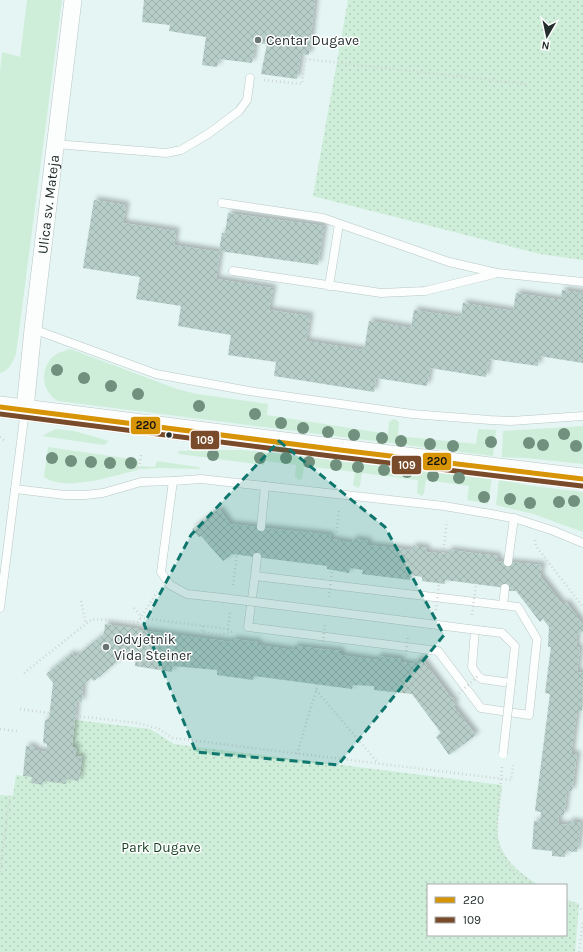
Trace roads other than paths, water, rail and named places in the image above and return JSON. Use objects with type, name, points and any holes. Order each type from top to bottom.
[{"type":"street","name":"Ulica sv. Mateja","points":[[25,409],[33,329],[73,0]]},
{"type":"street","points":[[0,406],[333,449],[583,479]]},
{"type":"lane","points":[[55,144],[166,153],[181,150],[208,134],[239,111],[247,100],[250,78]]},
{"type":"lane","points":[[222,203],[323,218],[449,262],[497,273],[583,282]]},
{"type":"lane","points":[[329,286],[339,224]]},
{"type":"lane","points":[[233,271],[381,293],[425,291],[497,273]]},
{"type":"lane","points":[[33,329],[156,374],[249,391],[412,414],[490,420],[511,421],[583,416]]},
{"type":"lane","points":[[0,608],[25,409]]},
{"type":"lane","points":[[15,489],[65,495],[85,495],[103,494],[141,482],[201,479],[444,506],[514,518],[554,531],[583,543]]},
{"type":"lane","points":[[173,481],[161,572],[170,585],[187,594],[502,633],[515,646],[503,754]]},
{"type":"lane","points":[[261,527],[265,486]]},
{"type":"lane","points":[[508,562],[514,518]]},
{"type":"lane","points":[[255,576],[518,607],[537,639],[529,715],[481,708],[438,651],[248,627],[255,576],[258,557]]},
{"type":"lane","points":[[503,606],[505,588]]},
{"type":"lane","points":[[473,630],[472,667],[478,676],[482,679],[511,683]]},
{"type":"place","name":"Centar Dugave","points":[[258,40]]},
{"type":"place","name":"Odvjetnik Vida Steiner","points":[[106,647]]},
{"type":"park label","name":"Park Dugave","points":[[161,847]]}]
